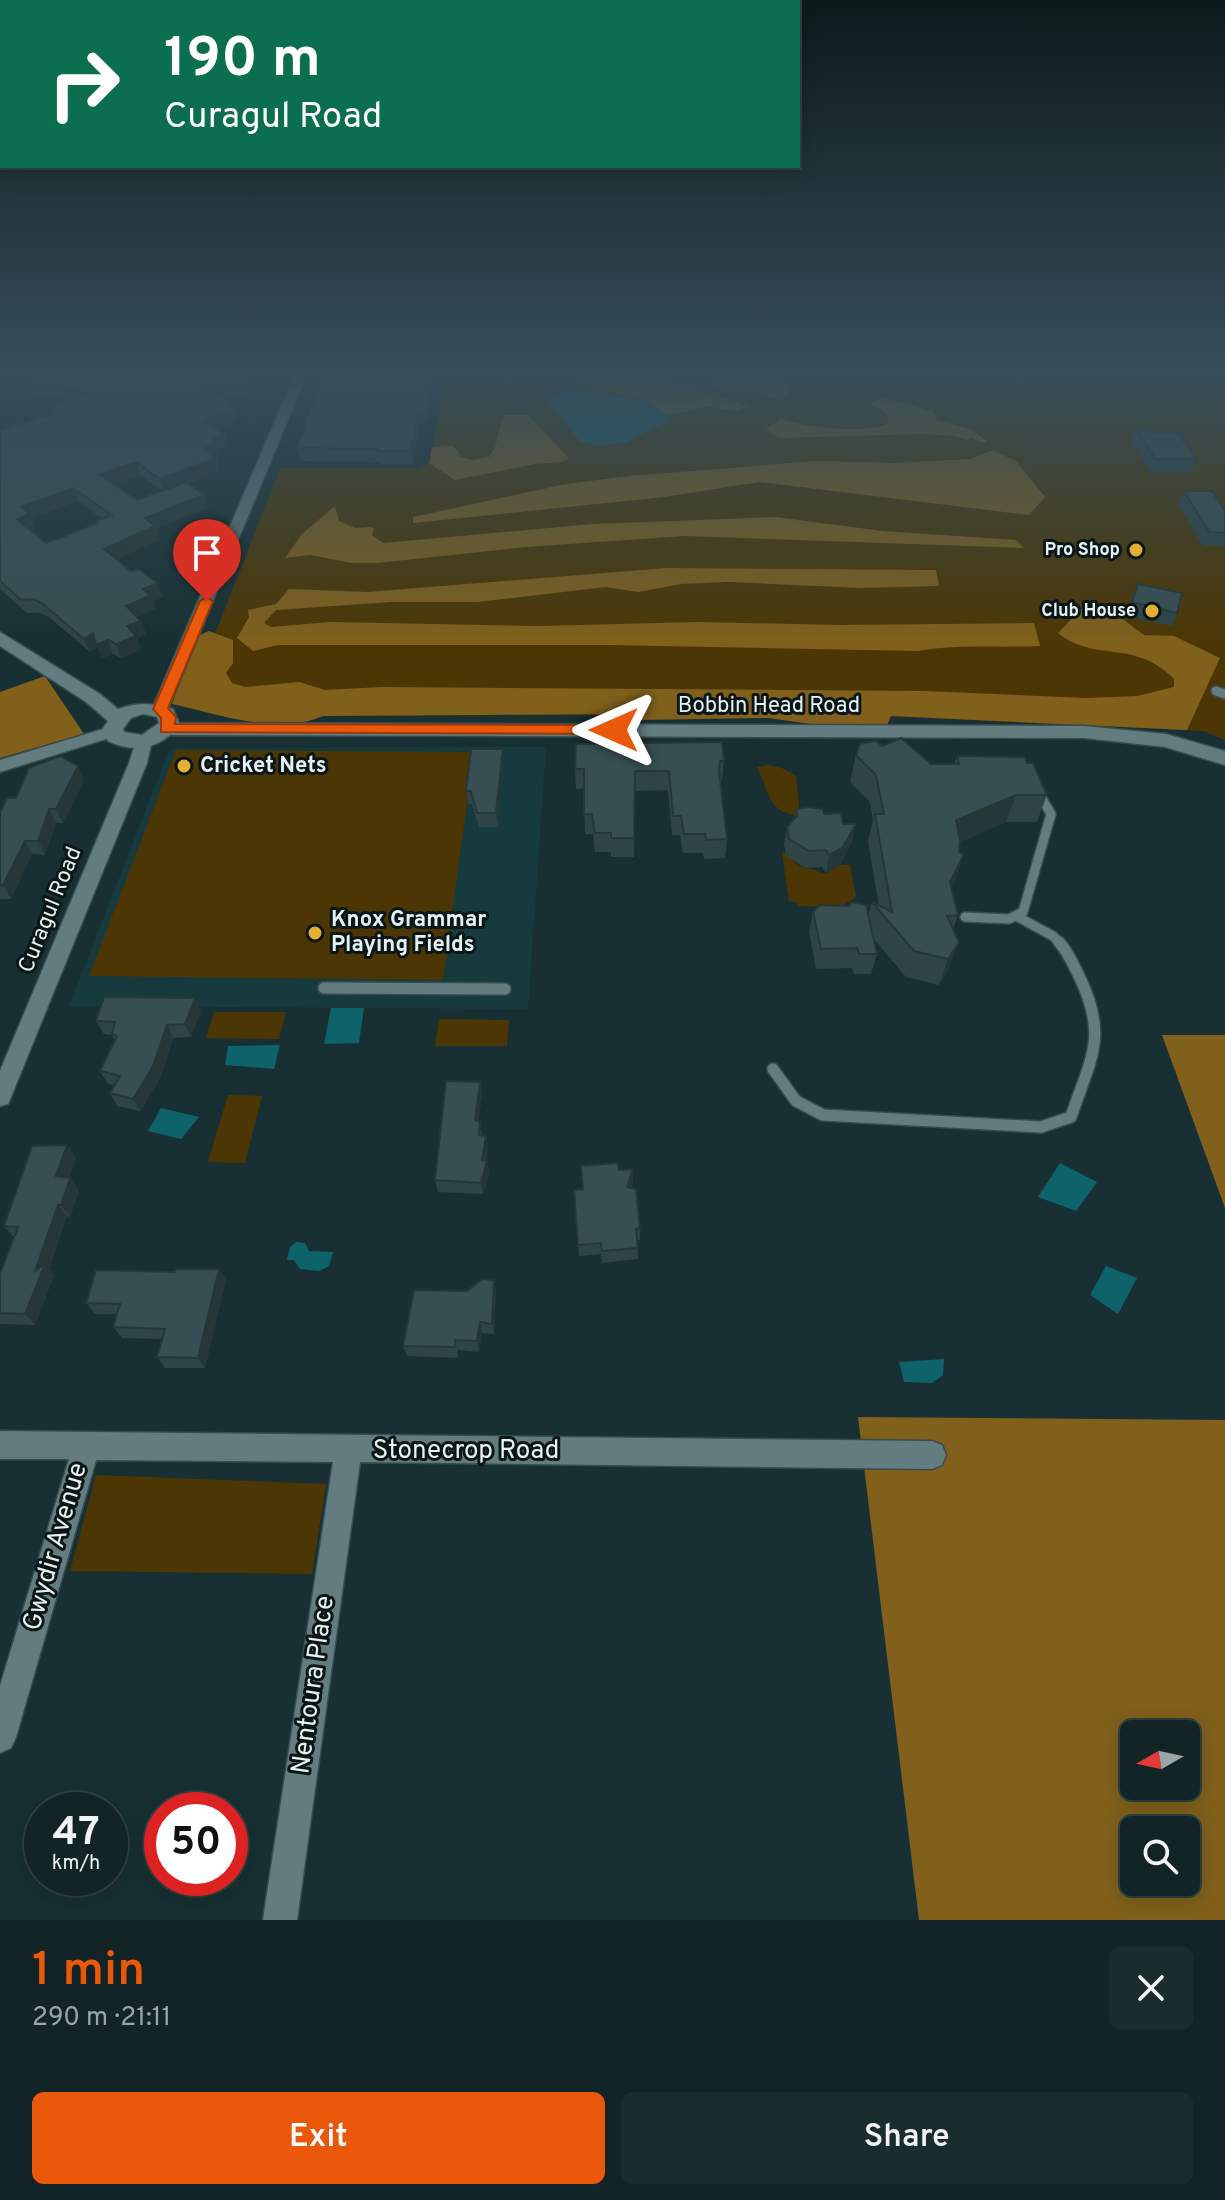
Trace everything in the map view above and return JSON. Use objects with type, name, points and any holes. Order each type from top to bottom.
[{"type":"main road","points":[[0,638],[93,698],[124,741],[144,741],[163,719]]},
{"type":"main road","name":"Bobbin Head Road","points":[[115,725],[133,710],[163,719],[901,735],[1084,732],[1166,741],[1225,758]]},
{"type":"street","points":[[163,719],[265,464]]},
{"type":"street","points":[[0,766],[115,725]]},
{"type":"street","name":"Curagul Road","points":[[0,1097],[138,763],[144,741]]},
{"type":"street","name":"Stonecrop Road","points":[[0,1445],[932,1455]]},
{"type":"street","name":"Gwydir Avenue","points":[[0,1737],[86,1448]]},
{"type":"street","name":"Nentoura Place","points":[[280,1920],[348,1450]]},
{"type":"lane","points":[[965,917],[1009,919],[1023,912],[1051,814],[1035,785]]},
{"type":"lane","points":[[773,1069],[796,1101],[823,1115],[1041,1127],[1071,1117],[1097,1036],[1093,1007],[1068,952],[1053,936],[1016,916]]},
{"type":"lane","points":[[324,988],[505,989]]},
{"type":"shaded area","points":[[428,464],[1225,464],[1225,740],[1204,731],[841,714],[279,716],[186,708],[280,468],[418,468]]},
{"type":"shaded area","points":[[430,464],[540,464],[535,464],[455,480]]},
{"type":"shaded area","points":[[783,464],[1018,464],[1045,497],[1029,515],[759,482],[664,497],[413,523],[413,517],[566,484]]},
{"type":"shaded area","points":[[335,506],[339,521],[355,528],[371,527],[374,529],[372,535],[383,543],[592,524],[775,517],[883,531],[1016,540],[1024,548],[685,536],[526,547],[377,563],[352,563],[310,555],[285,558],[302,534]]},
{"type":"shaded area","points":[[666,568],[936,570],[939,586],[861,588],[728,582],[681,584],[638,592],[606,587],[477,602],[391,602],[276,610],[264,623],[271,627],[330,622],[539,626],[698,622],[840,625],[1034,623],[1040,646],[918,651],[608,645],[278,645],[253,651],[237,638],[249,617],[248,610],[276,604],[289,589],[368,592]]},
{"type":"shaded area","points":[[1081,609],[1112,611],[1144,635],[1174,636],[1220,658],[1187,730],[891,716],[883,734],[768,718],[639,720],[632,714],[323,716],[305,722],[267,724],[172,704],[195,637],[209,631],[233,640],[233,663],[226,673],[232,683],[245,687],[299,682],[325,690],[382,687],[923,691],[1085,698],[1137,696],[1174,687],[1174,679],[1159,666],[1144,659],[1086,647],[1058,633]]},
{"type":"shaded area","points":[[45,676],[84,734],[0,758],[0,692]]},
{"type":"shaded area","name":"Knox Grammar Playing Fields","points":[[546,747],[528,1009],[69,1006],[168,753],[176,748]]},
{"type":"shaded area","name":"Knox Grammar Playing Fields","points":[[176,750],[474,752],[443,980],[89,976]]},
{"type":"shaded area","points":[[768,765],[796,776],[800,815],[782,811],[771,800],[757,767]]},
{"type":"shaded area","points":[[784,852],[798,865],[826,874],[840,865],[850,865],[856,897],[840,907],[798,906],[796,902],[789,901]]},
{"type":"shaded area","points":[[214,1012],[286,1012],[279,1039],[206,1038]]},
{"type":"shaded area","points":[[439,1019],[509,1020],[507,1046],[435,1046]]},
{"type":"shaded area","points":[[1162,1035],[1225,1035],[1225,1208]]},
{"type":"shaded area","points":[[228,1095],[262,1096],[245,1163],[208,1162]]},
{"type":"shaded area","points":[[858,1417],[1225,1420],[1225,1920],[919,1920]]},
{"type":"shaded area","points":[[96,1475],[326,1484],[312,1574],[70,1571]]},
{"type":"water","points":[[331,1008],[364,1008],[359,1043],[324,1044]]},
{"type":"water","points":[[280,1045],[274,1069],[225,1065],[228,1046]]},
{"type":"water","points":[[161,1108],[199,1117],[181,1139],[148,1131]]},
{"type":"water","points":[[1060,1163],[1097,1182],[1076,1211],[1038,1197]]},
{"type":"water","points":[[296,1242],[305,1243],[309,1251],[333,1252],[329,1266],[319,1271],[300,1269],[294,1260],[287,1260],[290,1247]]},
{"type":"water","points":[[1106,1266],[1137,1278],[1118,1314],[1090,1295]]},
{"type":"water","points":[[944,1359],[943,1375],[932,1383],[904,1382],[899,1362]]},
{"type":"building","points":[[0,464],[131,464],[99,474],[137,500],[186,482],[204,495],[145,518],[155,526],[104,549],[131,571],[138,569],[158,583],[143,589],[151,595],[126,606],[141,621],[127,626],[136,636],[116,644],[108,640],[96,645],[93,633],[84,639],[43,604],[34,599],[21,600],[0,581]],"holes":[[[73,488],[112,515],[96,521],[98,523],[46,543],[17,519],[30,514],[21,507]]]},
{"type":"building","points":[[138,464],[201,464],[160,479]]},
{"type":"building","points":[[1184,491],[1212,491],[1225,511],[1225,533],[1209,532]]},
{"type":"building","points":[[1138,584],[1182,593],[1177,613],[1132,602]]},
{"type":"building","points":[[901,738],[931,764],[959,764],[957,756],[1025,757],[1027,763],[1033,763],[1047,795],[1016,795],[956,820],[959,852],[964,854],[950,882],[958,915],[947,916],[959,942],[948,959],[914,951],[872,902],[892,912],[875,814],[884,814],[876,775],[856,755],[860,744],[876,740],[882,746]]},
{"type":"building","points":[[722,742],[724,761],[720,761],[719,771],[727,839],[706,840],[705,834],[684,834],[681,816],[673,816],[669,771],[635,771],[634,838],[611,838],[611,833],[595,833],[592,814],[584,814],[584,769],[575,769],[576,744]]},
{"type":"building","points":[[471,749],[503,749],[496,813],[477,813],[471,791],[466,791]]},
{"type":"building","points":[[60,756],[78,766],[56,809],[49,809],[38,841],[25,841],[3,885],[0,885],[0,812],[7,798],[16,798],[29,768]]},
{"type":"building","points":[[796,809],[823,809],[824,814],[841,813],[843,824],[856,824],[843,847],[829,855],[826,850],[809,851],[789,839],[787,827],[797,816]]},
{"type":"building","points":[[852,902],[866,905],[877,954],[859,954],[857,948],[821,949],[813,912],[820,905],[849,906]]},
{"type":"building","points":[[104,997],[195,998],[185,1024],[167,1025],[153,1066],[133,1099],[110,1093],[120,1076],[100,1071],[117,1036],[112,1034],[115,1022],[96,1021]]},
{"type":"building","points":[[446,1081],[480,1082],[475,1120],[480,1122],[479,1135],[486,1136],[482,1160],[487,1161],[481,1183],[435,1180]]},
{"type":"building","points":[[67,1145],[56,1176],[70,1178],[35,1271],[45,1264],[25,1314],[0,1313],[0,1274],[18,1227],[4,1226],[32,1146]]},
{"type":"building","points":[[618,1163],[619,1170],[633,1169],[627,1187],[636,1189],[640,1228],[636,1229],[638,1248],[602,1251],[601,1243],[578,1245],[574,1190],[583,1189],[581,1166]]},
{"type":"building","points":[[176,1269],[219,1269],[198,1358],[157,1357],[165,1329],[113,1327],[120,1304],[86,1303],[96,1270],[175,1272]]},
{"type":"building","points":[[482,1279],[494,1280],[492,1324],[480,1322],[477,1341],[455,1340],[455,1347],[403,1346],[414,1290],[467,1291]]},
{"type":"place","name":"Pro Shop","points":[[1136,550]]},
{"type":"place","name":"Club House","points":[[1152,611]]},
{"type":"place","name":"Cricket Nets","points":[[184,766]]},
{"type":"place","name":"Knox Grammar Playing Fields","points":[[315,933]]},
{"type":"route","points":[[207,601],[160,709],[169,717],[166,729],[614,730]]}]
